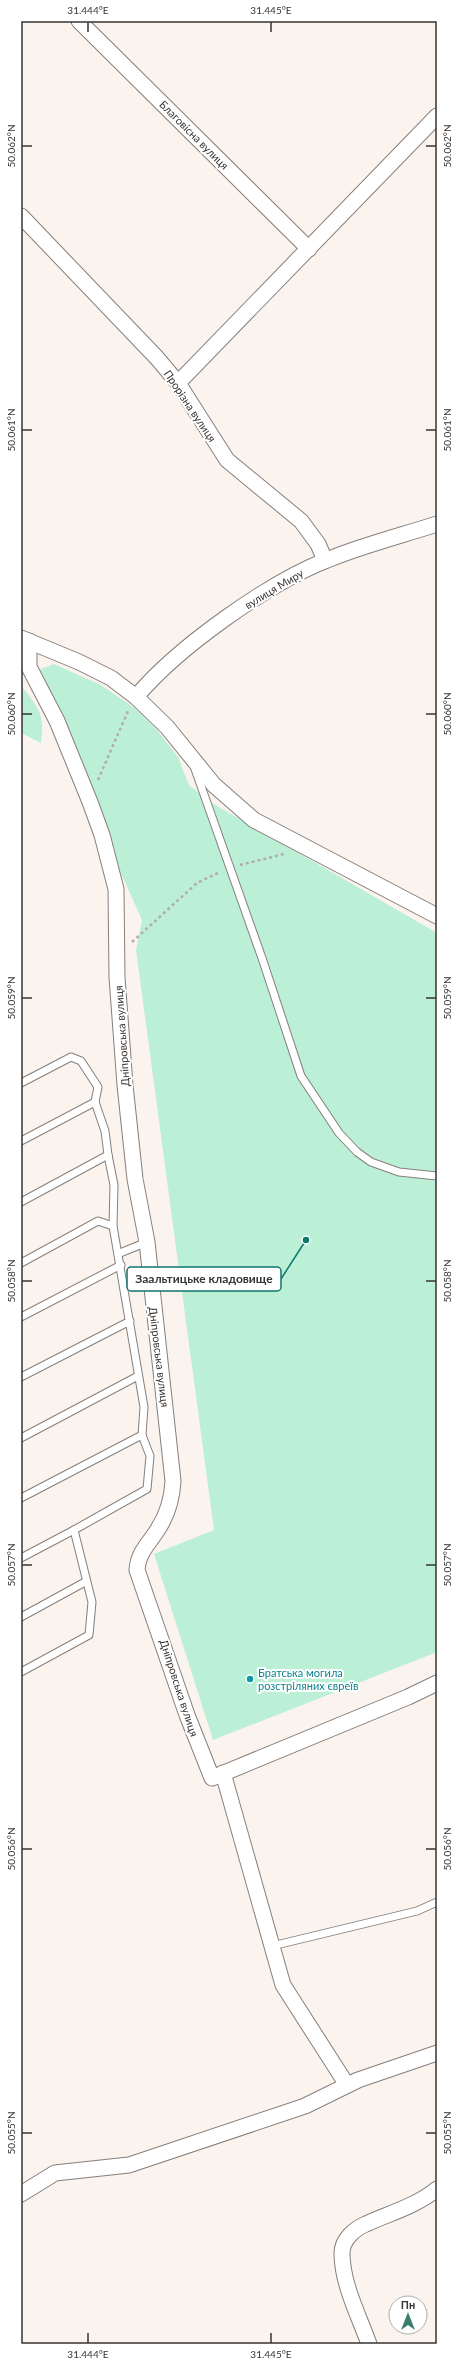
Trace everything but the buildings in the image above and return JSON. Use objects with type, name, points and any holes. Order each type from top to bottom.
[{"type":"street","name":"Благовісна вулиця","points":[[79,21],[310,249]]},
{"type":"street","points":[[178,383],[310,249],[437,116]]},
{"type":"street","name":"Прорізна вулиця","points":[[21,216],[132,331],[178,383],[227,460],[300,521],[318,544],[325,560]]},
{"type":"street","name":"вулиця Миру","points":[[136,697],[163,668],[213,628],[257,598],[325,560],[361,547],[437,524]]},
{"type":"street","name":"Дніпровська вулиця","points":[[25,639],[79,662],[111,678],[136,697],[150,709],[225,796],[254,820],[308,850],[437,916]]},
{"type":"street","name":"Дніпровська вулиця","points":[[25,639],[30,667],[54,714],[90,802],[102,835],[116,889],[119,1007],[131,1149],[147,1242],[173,1481],[170,1505],[158,1529],[141,1552],[138,1570],[187,1715],[212,1778],[223,1773]]},
{"type":"street","points":[[347,2085],[283,1985],[223,1773],[408,1697],[437,1683]]},
{"type":"street","points":[[21,2194],[55,2173],[128,2165],[304,2106],[347,2085],[437,2053]]},
{"type":"street","points":[[369,2344],[346,2279],[342,2252],[349,2236],[360,2226],[420,2201],[437,2189]]},
{"type":"lane","points":[[190,756],[263,962],[295,1064],[307,1085],[339,1133],[357,1152],[385,1168],[406,1173],[437,1176]]},
{"type":"lane","points":[[21,1083],[71,1057],[81,1061],[98,1087],[95,1102],[105,1131],[114,1185],[113,1226],[120,1253],[144,1407],[142,1435],[150,1456],[147,1489],[21,1558]]},
{"type":"lane","points":[[21,1141],[95,1102]]},
{"type":"lane","points":[[21,1202],[108,1155]]},
{"type":"lane","points":[[21,1263],[98,1221],[113,1226]]},
{"type":"lane","points":[[120,1253],[147,1242]]},
{"type":"lane","points":[[21,1316],[121,1265]]},
{"type":"lane","points":[[21,1377],[130,1321]]},
{"type":"lane","points":[[21,1438],[138,1376]]},
{"type":"lane","points":[[21,1498],[142,1435]]},
{"type":"lane","points":[[21,1672],[89,1635],[92,1602],[85,1582],[74,1530]]},
{"type":"lane","points":[[21,1617],[85,1582]]},
{"type":"lane","points":[[272,1946],[417,1911],[437,1902]]},
{"type":"path","points":[[90,802],[118,731],[136,697]]},
{"type":"path","points":[[117,956],[197,883],[230,867],[270,856],[308,850]]},
{"type":"green space","points":[[54,664],[101,685],[136,709],[157,730],[178,757],[189,785],[212,803],[437,933],[437,1652],[213,1740],[154,1554],[214,1530],[136,950],[142,920],[120,871],[104,816],[38,670]]},
{"type":"green space","points":[[21,686],[39,712],[42,725],[41,743],[21,733]]},
{"type":"place","name":"Заальтицьке кладовище","points":[[306,1240]]},
{"type":"place","name":"Братська могила розстріляних євреїв","points":[[250,1679]]}]
